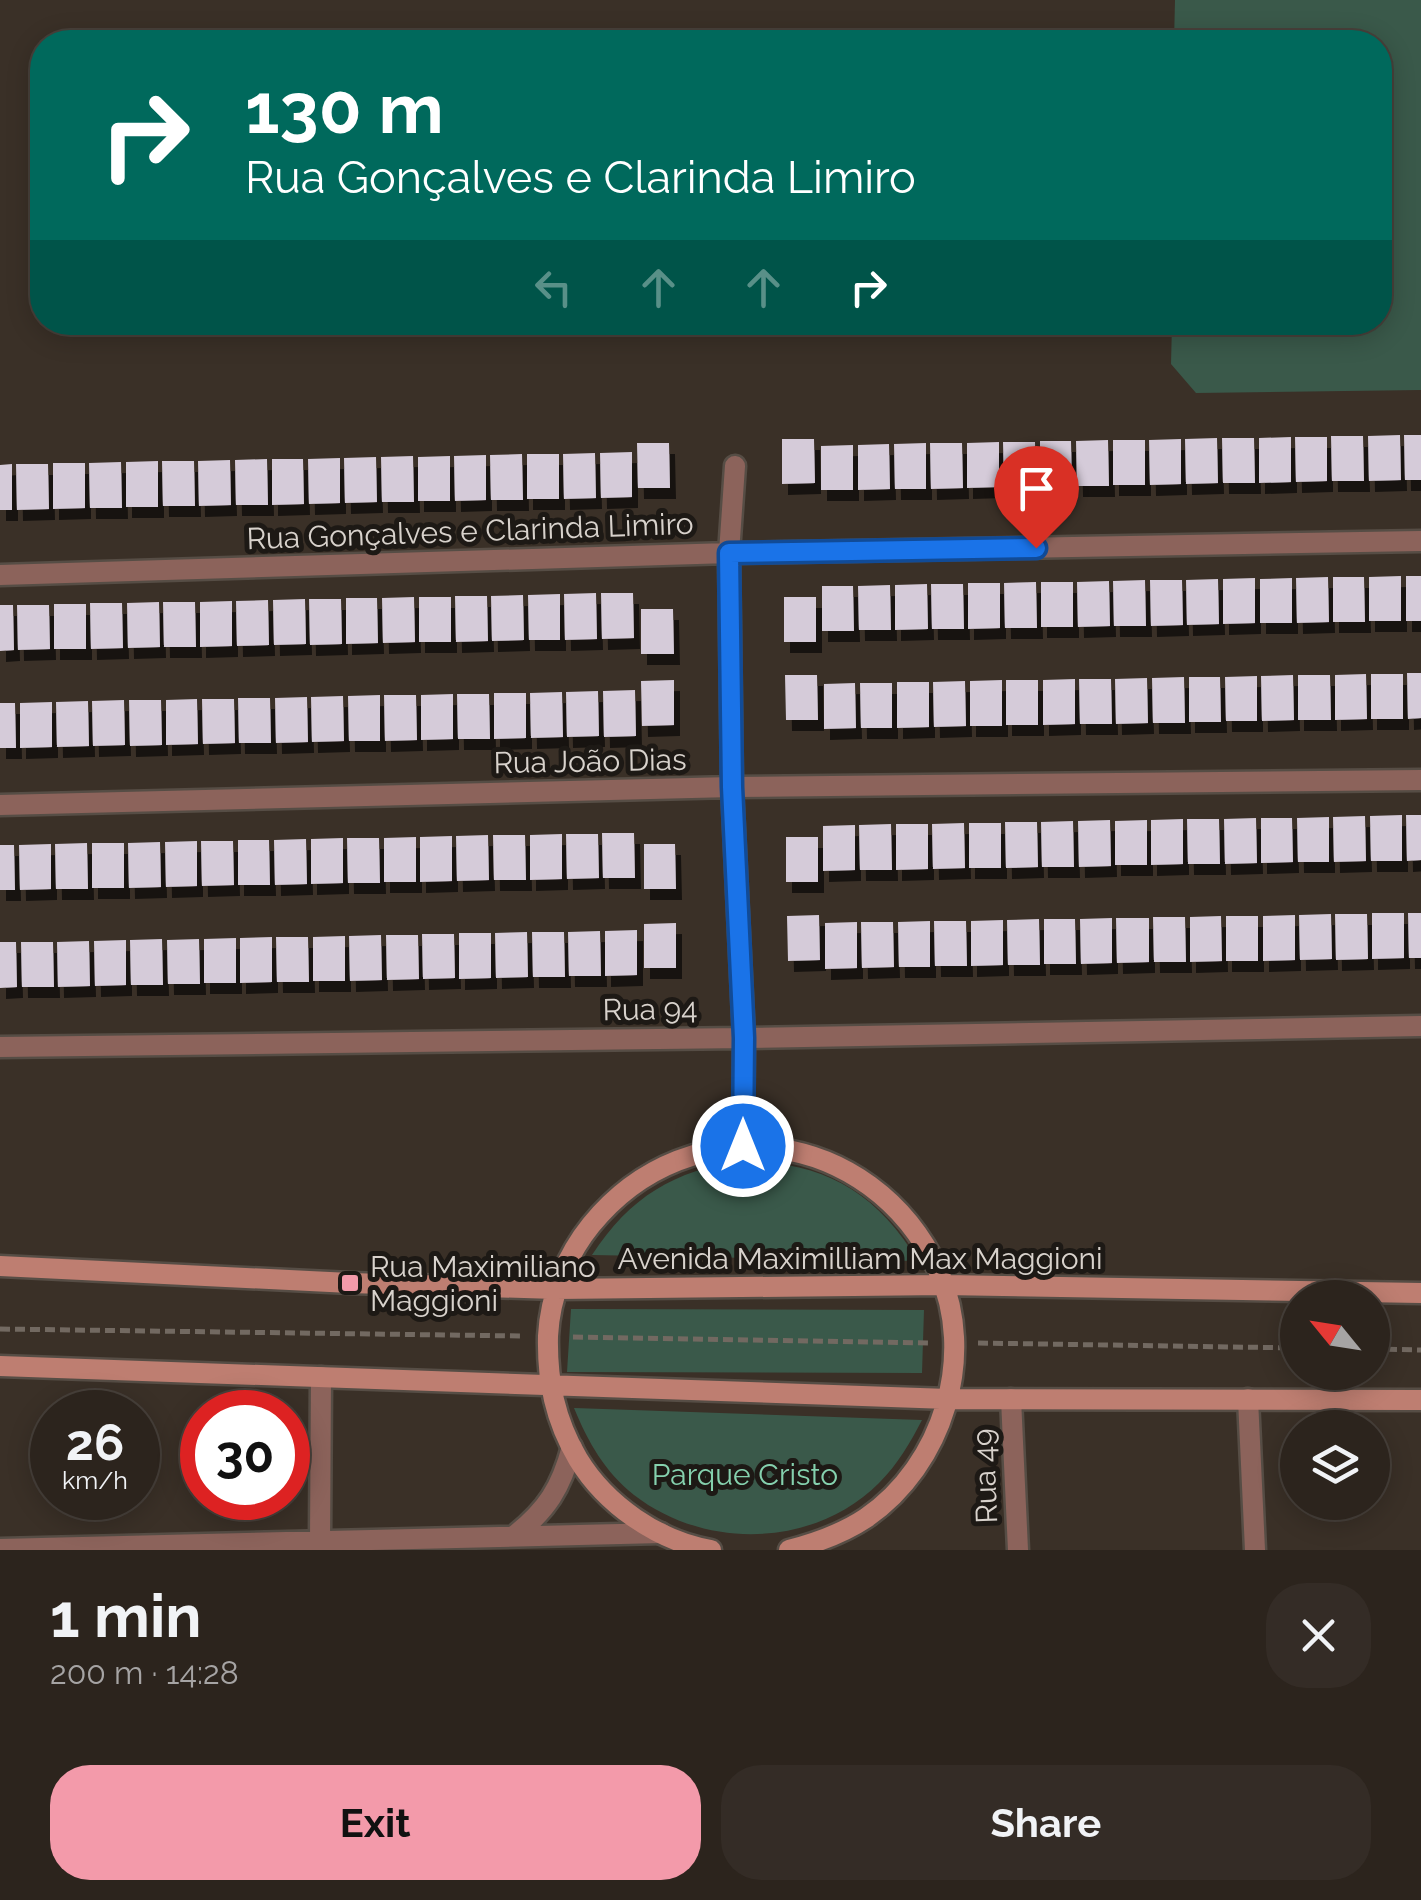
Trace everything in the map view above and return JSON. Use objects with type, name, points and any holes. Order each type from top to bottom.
[{"type":"street","points":[[735,466],[729,553],[732,787],[744,1038],[743,1146]]},
{"type":"street","name":"Rua Gonçalves e Clarinda Limiro","points":[[0,575],[729,553],[1421,541]]},
{"type":"street","name":"Rua João Dias","points":[[0,805],[732,787],[1421,780]]},
{"type":"street","name":"Rua 94","points":[[0,1046],[1421,1026]]},
{"type":"street","points":[[711,1550],[661,1533],[622,1509],[583,1466],[557,1414],[550,1385],[548,1337],[556,1289],[566,1265],[602,1212],[652,1172],[711,1150],[743,1146],[775,1147],[836,1164],[889,1200],[911,1223],[944,1285],[954,1343],[948,1399],[939,1427],[910,1477],[867,1517],[842,1532],[790,1550]]},
{"type":"street","name":"Avenida Maximilliam Max Maggioni","points":[[0,1266],[556,1289],[944,1285],[1421,1294]]},
{"type":"street","points":[[0,1366],[948,1399],[1421,1400]]},
{"type":"street","points":[[320,1541],[321,1377]]},
{"type":"street","name":"Rua 49","points":[[1011,1398],[1018,1550]]},
{"type":"street","points":[[1248,1398],[1255,1550]]},
{"type":"street","points":[[514,1536],[552,1498],[565,1474],[572,1448]]},
{"type":"street","points":[[0,1550],[661,1533]]},
{"type":"path","points":[[0,1328],[1280,1348]]},
{"type":"path","points":[[1390,1349],[1421,1350]]},
{"type":"green space","points":[[1175,0],[1421,0],[1421,390],[1196,393],[1171,364],[1172,335],[1392,335],[1392,30],[1174,30]]},
{"type":"green space","points":[[743,1161],[798,1167],[845,1186],[885,1216],[918,1261],[592,1255],[622,1217],[656,1190],[696,1171]]},
{"type":"green space","points":[[571,1309],[924,1310],[922,1373],[567,1372]]},
{"type":"green space","name":"Parque Cristo","points":[[574,1408],[922,1420],[892,1468],[853,1504],[792,1530],[726,1533],[662,1513],[634,1495],[598,1456]]},
{"type":"building","points":[[1400,435],[1401,480],[1369,481],[1368,436]]},
{"type":"building","points":[[1404,435],[1421,435],[1421,480],[1405,480]]},
{"type":"building","points":[[1331,436],[1363,436],[1364,481],[1332,481]]},
{"type":"building","points":[[1291,437],[1291,482],[1259,483],[1259,438]]},
{"type":"building","points":[[1295,437],[1327,437],[1327,481],[1296,482]]},
{"type":"building","points":[[1217,438],[1218,483],[1186,484],[1185,439]]},
{"type":"building","points":[[1222,438],[1254,438],[1255,483],[1223,483]]},
{"type":"building","points":[[782,439],[814,439],[815,483],[782,484]]},
{"type":"building","points":[[1181,439],[1181,484],[1150,485],[1149,440]]},
{"type":"building","points":[[1108,440],[1109,486],[1077,486],[1076,441]]},
{"type":"building","points":[[1113,440],[1145,440],[1145,485],[1113,485]]},
{"type":"building","points":[[1040,441],[1071,441],[1072,486],[1040,487]]},
{"type":"building","points":[[999,442],[999,487],[967,488],[967,443]]},
{"type":"building","points":[[1003,442],[1035,442],[1036,487],[1004,487]]},
{"type":"building","points":[[637,443],[669,443],[670,488],[638,488]]},
{"type":"building","points":[[926,443],[926,489],[895,489],[894,444]]},
{"type":"building","points":[[930,443],[962,443],[963,488],[931,489]]},
{"type":"building","points":[[889,444],[890,489],[858,490],[858,445]]},
{"type":"building","points":[[853,445],[853,490],[821,490],[821,446]]},
{"type":"building","points":[[632,452],[632,497],[601,498],[600,453]]},
{"type":"building","points":[[595,453],[596,498],[564,499],[563,454]]},
{"type":"building","points":[[522,454],[523,500],[491,500],[490,455]]},
{"type":"building","points":[[527,454],[559,454],[559,499],[527,499]]},
{"type":"building","points":[[486,455],[486,500],[455,501],[454,456]]},
{"type":"building","points":[[413,456],[414,502],[382,502],[381,457]]},
{"type":"building","points":[[450,456],[450,501],[418,501],[418,457]]},
{"type":"building","points":[[376,457],[377,502],[345,503],[344,458]]},
{"type":"building","points":[[340,458],[340,503],[309,504],[308,459]]},
{"type":"building","points":[[267,459],[268,505],[236,505],[235,460]]},
{"type":"building","points":[[272,459],[303,459],[304,504],[272,505]]},
{"type":"building","points":[[230,460],[231,505],[199,506],[198,461]]},
{"type":"building","points":[[158,461],[158,507],[126,507],[126,462]]},
{"type":"building","points":[[162,461],[194,461],[195,506],[163,506]]},
{"type":"building","points":[[121,462],[122,508],[90,508],[89,463]]},
{"type":"building","points":[[53,463],[85,463],[85,508],[53,509]]},
{"type":"building","points":[[12,464],[12,510],[0,510],[0,465]]},
{"type":"building","points":[[16,464],[48,464],[49,509],[17,510]]},
{"type":"building","points":[[1401,576],[1401,621],[1369,621],[1369,577]]},
{"type":"building","points":[[1406,576],[1421,576],[1421,621],[1406,621]]},
{"type":"building","points":[[1328,577],[1329,622],[1297,623],[1296,578]]},
{"type":"building","points":[[1333,577],[1364,577],[1365,622],[1333,622]]},
{"type":"building","points":[[1255,578],[1255,623],[1223,624],[1223,579]]},
{"type":"building","points":[[1292,578],[1292,623],[1260,623],[1260,579]]},
{"type":"building","points":[[1218,579],[1219,624],[1187,625],[1186,580]]},
{"type":"building","points":[[1145,580],[1146,626],[1114,626],[1113,581]]},
{"type":"building","points":[[1150,580],[1182,580],[1183,625],[1151,626]]},
{"type":"building","points":[[1109,581],[1110,626],[1078,627],[1077,582]]},
{"type":"building","points":[[1036,582],[1037,628],[1005,628],[1004,583]]},
{"type":"building","points":[[1041,582],[1073,582],[1073,627],[1041,627]]},
{"type":"building","points":[[968,583],[1000,583],[1000,628],[968,629]]},
{"type":"building","points":[[927,584],[928,629],[895,630],[895,585]]},
{"type":"building","points":[[931,584],[963,584],[964,629],[932,629]]},
{"type":"building","points":[[890,585],[891,630],[859,630],[858,586]]},
{"type":"building","points":[[822,586],[853,586],[854,631],[822,631]]},
{"type":"building","points":[[596,593],[597,639],[565,640],[564,594]]},
{"type":"building","points":[[601,593],[633,593],[634,638],[602,639]]},
{"type":"building","points":[[560,594],[560,640],[529,640],[528,595]]},
{"type":"building","points":[[523,595],[524,640],[492,641],[491,596]]},
{"type":"building","points":[[455,596],[487,596],[488,641],[456,642]]},
{"type":"building","points":[[414,597],[415,642],[383,643],[382,598]]},
{"type":"building","points":[[419,597],[451,597],[451,642],[419,642]]},
{"type":"building","points":[[784,597],[816,597],[816,642],[784,642]]},
{"type":"building","points":[[346,598],[377,598],[378,643],[346,644]]},
{"type":"building","points":[[305,599],[306,644],[274,645],[273,600]]},
{"type":"building","points":[[309,599],[341,599],[342,644],[310,645]]},
{"type":"building","points":[[268,600],[269,645],[237,646],[236,601]]},
{"type":"building","points":[[232,601],[232,646],[200,647],[200,602]]},
{"type":"building","points":[[159,602],[160,647],[128,648],[127,603]]},
{"type":"building","points":[[163,602],[195,602],[196,647],[164,647]]},
{"type":"building","points":[[90,603],[122,603],[123,648],[91,649]]},
{"type":"building","points":[[54,604],[86,604],[86,649],[54,649]]},
{"type":"building","points":[[0,605],[13,605],[14,650],[0,651]]},
{"type":"building","points":[[17,605],[49,605],[50,649],[18,650]]},
{"type":"building","points":[[641,609],[673,609],[674,654],[641,654]]},
{"type":"building","points":[[1407,673],[1421,673],[1421,718],[1408,719]]},
{"type":"building","points":[[1366,674],[1367,719],[1335,720],[1335,675]]},
{"type":"building","points":[[1371,674],[1403,674],[1403,719],[1371,719]]},
{"type":"building","points":[[785,675],[817,675],[818,720],[786,720]]},
{"type":"building","points":[[1293,675],[1294,720],[1262,721],[1261,676]]},
{"type":"building","points":[[1298,675],[1330,675],[1331,720],[1298,720]]},
{"type":"building","points":[[1257,676],[1257,721],[1226,721],[1225,677]]},
{"type":"building","points":[[1184,677],[1185,723],[1153,723],[1152,678]]},
{"type":"building","points":[[1189,677],[1220,677],[1221,722],[1189,722]]},
{"type":"building","points":[[1147,678],[1148,723],[1116,724],[1115,679]]},
{"type":"building","points":[[1075,679],[1075,724],[1043,725],[1043,680]]},
{"type":"building","points":[[1079,679],[1111,679],[1112,724],[1080,724]]},
{"type":"building","points":[[674,680],[674,725],[642,726],[641,681]]},
{"type":"building","points":[[1002,680],[1002,726],[970,726],[970,681]]},
{"type":"building","points":[[1006,680],[1038,680],[1038,725],[1006,725]]},
{"type":"building","points":[[965,681],[966,726],[934,727],[933,682]]},
{"type":"building","points":[[897,682],[929,682],[929,727],[897,728]]},
{"type":"building","points":[[855,683],[856,728],[824,729],[824,684]]},
{"type":"building","points":[[860,683],[892,683],[892,728],[861,728]]},
{"type":"building","points":[[635,690],[636,736],[604,737],[603,691]]},
{"type":"building","points":[[598,691],[599,736],[567,737],[566,692]]},
{"type":"building","points":[[562,692],[563,737],[531,738],[530,693]]},
{"type":"building","points":[[494,693],[526,693],[526,738],[494,739]]},
{"type":"building","points":[[453,694],[453,739],[421,740],[421,695]]},
{"type":"building","points":[[457,694],[489,694],[490,739],[458,739]]},
{"type":"building","points":[[380,695],[380,741],[349,741],[348,696]]},
{"type":"building","points":[[384,695],[416,695],[417,740],[385,741]]},
{"type":"building","points":[[343,696],[344,741],[312,742],[311,697]]},
{"type":"building","points":[[307,697],[308,742],[276,743],[275,698]]},
{"type":"building","points":[[238,698],[270,698],[271,743],[239,743]]},
{"type":"building","points":[[197,699],[198,744],[166,745],[166,700]]},
{"type":"building","points":[[202,699],[234,699],[235,743],[203,744]]},
{"type":"building","points":[[124,700],[125,745],[93,746],[92,701]]},
{"type":"building","points":[[129,700],[161,700],[162,745],[130,746]]},
{"type":"building","points":[[88,701],[89,746],[57,747],[56,702]]},
{"type":"building","points":[[52,702],[52,747],[20,748],[20,703]]},
{"type":"building","points":[[0,703],[15,703],[16,748],[0,748]]},
{"type":"building","points":[[1402,815],[1402,861],[1371,861],[1370,816]]},
{"type":"building","points":[[1406,815],[1421,815],[1421,860],[1407,861]]},
{"type":"building","points":[[1365,816],[1366,861],[1334,862],[1333,817]]},
{"type":"building","points":[[1329,817],[1329,862],[1298,862],[1297,818]]},
{"type":"building","points":[[1256,818],[1257,863],[1225,864],[1224,819]]},
{"type":"building","points":[[1261,818],[1292,818],[1293,862],[1261,863]]},
{"type":"building","points":[[1183,819],[1183,864],[1151,865],[1151,820]]},
{"type":"building","points":[[1187,819],[1219,819],[1220,864],[1188,864]]},
{"type":"building","points":[[1110,820],[1111,866],[1079,867],[1078,821]]},
{"type":"building","points":[[1147,820],[1147,865],[1115,865],[1115,821]]},
{"type":"building","points":[[1073,821],[1074,867],[1042,867],[1041,822]]},
{"type":"building","points":[[1005,822],[1037,822],[1038,867],[1006,868]]},
{"type":"building","points":[[964,823],[965,868],[933,869],[932,824]]},
{"type":"building","points":[[969,823],[1001,823],[1001,868],[969,868]]},
{"type":"building","points":[[891,824],[892,870],[860,870],[859,825]]},
{"type":"building","points":[[896,824],[928,824],[928,869],[896,870]]},
{"type":"building","points":[[855,825],[855,870],[823,871],[823,826]]},
{"type":"building","points":[[602,833],[634,833],[635,878],[603,878]]},
{"type":"building","points":[[562,834],[562,879],[530,880],[530,835]]},
{"type":"building","points":[[566,834],[598,834],[599,878],[567,879]]},
{"type":"building","points":[[488,835],[489,880],[457,881],[456,836]]},
{"type":"building","points":[[493,835],[525,835],[526,880],[494,880]]},
{"type":"building","points":[[452,836],[452,881],[420,882],[420,837]]},
{"type":"building","points":[[416,837],[416,882],[384,882],[384,838]]},
{"type":"building","points":[[786,837],[818,837],[818,882],[786,882]]},
{"type":"building","points":[[343,838],[343,883],[311,884],[311,839]]},
{"type":"building","points":[[347,838],[379,838],[380,883],[348,883]]},
{"type":"building","points":[[306,839],[307,884],[275,885],[274,840]]},
{"type":"building","points":[[238,840],[269,840],[270,885],[238,885]]},
{"type":"building","points":[[197,841],[197,886],[166,887],[165,842]]},
{"type":"building","points":[[201,841],[233,841],[234,885],[202,886]]},
{"type":"building","points":[[160,842],[161,887],[129,888],[128,843]]},
{"type":"building","points":[[87,843],[88,889],[56,889],[55,844]]},
{"type":"building","points":[[92,843],[124,843],[124,888],[92,888]]},
{"type":"building","points":[[51,844],[51,889],[20,890],[19,845]]},
{"type":"building","points":[[644,844],[675,844],[676,889],[644,889]]},
{"type":"building","points":[[0,845],[14,845],[15,890],[0,890]]},
{"type":"building","points":[[1372,913],[1404,913],[1404,958],[1372,959]]},
{"type":"building","points":[[1408,913],[1421,913],[1421,958],[1409,958]]},
{"type":"building","points":[[1331,914],[1332,959],[1300,960],[1299,915]]},
{"type":"building","points":[[1335,914],[1367,914],[1368,959],[1336,960]]},
{"type":"building","points":[[819,915],[820,960],[788,961],[787,916]]},
{"type":"building","points":[[1295,915],[1295,960],[1263,961],[1263,916]]},
{"type":"building","points":[[1221,916],[1222,961],[1190,962],[1190,917]]},
{"type":"building","points":[[1226,916],[1258,916],[1258,961],[1226,961]]},
{"type":"building","points":[[1153,917],[1185,917],[1186,962],[1154,962]]},
{"type":"building","points":[[1112,918],[1112,963],[1081,964],[1080,919]]},
{"type":"building","points":[[1116,918],[1149,918],[1149,962],[1117,963]]},
{"type":"building","points":[[1039,919],[1040,965],[1008,965],[1007,920]]},
{"type":"building","points":[[1044,919],[1075,919],[1076,964],[1044,964]]},
{"type":"building","points":[[1003,920],[1003,965],[971,966],[971,921]]},
{"type":"building","points":[[930,921],[930,967],[899,967],[898,922]]},
{"type":"building","points":[[934,921],[966,921],[967,966],[935,966]]},
{"type":"building","points":[[857,922],[857,968],[825,969],[825,923]]},
{"type":"building","points":[[861,922],[893,922],[894,967],[862,968]]},
{"type":"building","points":[[676,923],[676,968],[644,968],[644,924]]},
{"type":"building","points":[[637,930],[637,975],[605,976],[605,931]]},
{"type":"building","points":[[600,931],[601,976],[569,976],[568,932]]},
{"type":"building","points":[[527,932],[528,977],[496,978],[495,933]]},
{"type":"building","points":[[532,932],[564,932],[565,977],[533,977]]},
{"type":"building","points":[[459,933],[491,933],[491,978],[459,979]]},
{"type":"building","points":[[422,934],[454,934],[455,978],[423,979]]},
{"type":"building","points":[[381,935],[382,980],[350,981],[349,936]]},
{"type":"building","points":[[386,935],[418,935],[419,979],[387,980]]},
{"type":"building","points":[[345,936],[345,981],[313,981],[313,937]]},
{"type":"building","points":[[272,937],[272,982],[240,983],[240,938]]},
{"type":"building","points":[[276,937],[308,937],[309,982],[277,982]]},
{"type":"building","points":[[236,938],[236,983],[204,983],[204,939]]},
{"type":"building","points":[[162,939],[163,985],[131,985],[130,940]]},
{"type":"building","points":[[199,939],[200,984],[168,984],[167,940]]},
{"type":"building","points":[[126,940],[126,985],[95,986],[94,941]]},
{"type":"building","points":[[89,941],[90,986],[58,987],[57,942]]},
{"type":"building","points":[[0,942],[16,942],[17,987],[0,988]]},
{"type":"building","points":[[21,942],[53,942],[54,987],[22,987]]},
{"type":"place","name":"Rua Maximiliano Maggioni","points":[[350,1283]]},
{"type":"route","points":[[743,1146],[744,1038],[732,787],[729,553],[1036,548]]}]
